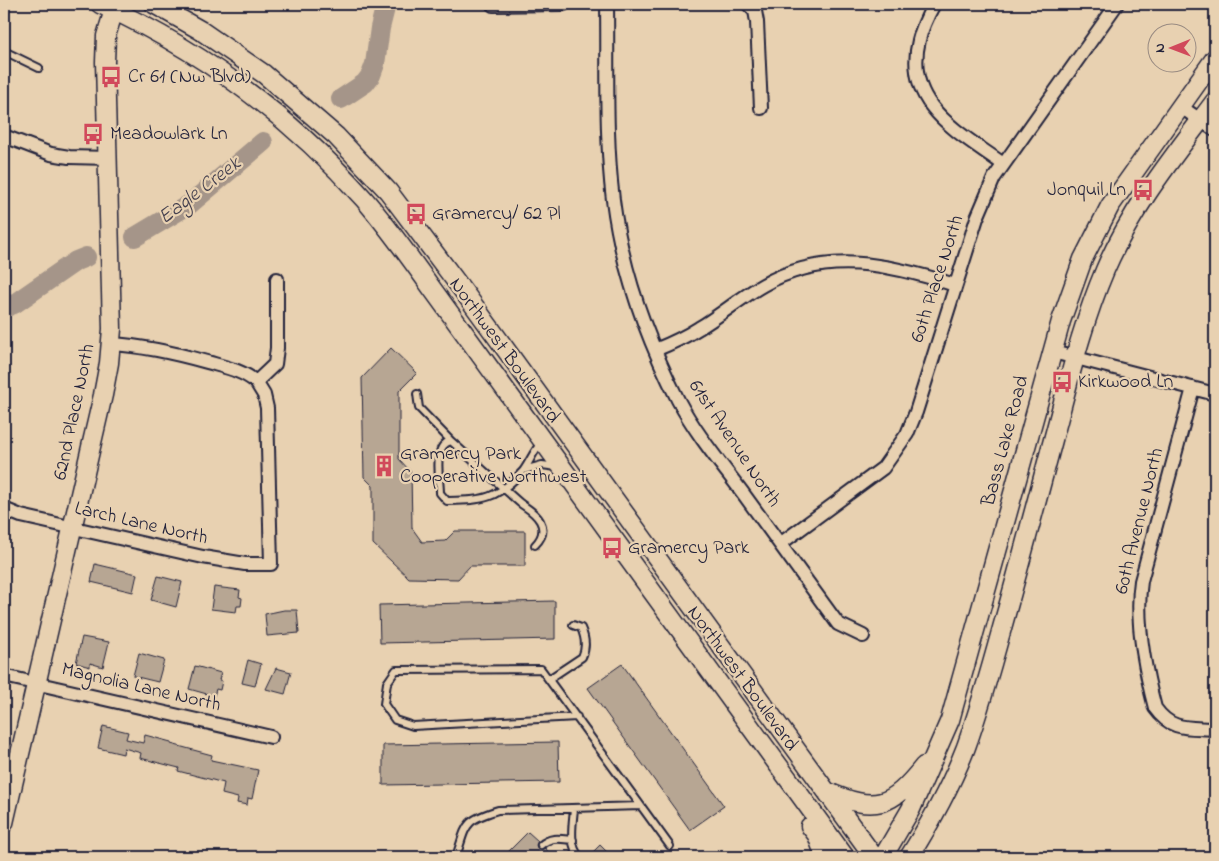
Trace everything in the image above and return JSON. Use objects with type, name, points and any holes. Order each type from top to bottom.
[{"type":"main road","name":"Northwest Boulevard","points":[[154,4],[200,30],[264,74],[318,118],[365,165],[388,192],[438,256],[874,857]]},
{"type":"main road","name":"Northwest Boulevard","points":[[111,6],[173,41],[233,80],[286,122],[339,172],[382,221],[845,857]]},
{"type":"main road","name":"62nd Place North","points":[[4,823],[103,396],[111,344],[112,294],[105,48],[111,6]]},
{"type":"main road","name":"Bass Lake Road","points":[[883,857],[911,809],[950,720],[1071,290],[1095,232],[1140,162],[1215,58]]},
{"type":"main road","points":[[910,857],[945,794],[962,757],[978,711],[1075,358],[1094,296],[1129,220],[1146,194],[1208,126],[1215,101]]},
{"type":"main road","points":[[543,442],[553,440],[564,447],[660,579],[683,595]]},
{"type":"main road","points":[[748,722],[753,746],[817,835],[825,857]]},
{"type":"main road","points":[[826,791],[856,802],[883,802],[890,800],[910,784],[939,748]]},
{"type":"main road","points":[[922,857],[927,827]]},
{"type":"street","points":[[493,5],[564,4]]},
{"type":"street","name":"61st Avenue North","points":[[607,4],[609,143],[613,200],[623,253],[634,294],[655,350],[679,401],[710,449],[838,624],[863,636]]},
{"type":"street","points":[[748,4],[755,11],[757,22],[761,108]]},
{"type":"street","points":[[934,4],[919,39],[916,56],[917,76],[923,93],[932,109],[946,123],[1003,164]]},
{"type":"street","name":"60th Place North","points":[[780,544],[883,468],[907,434],[916,412],[984,198],[1003,164],[1117,4]]},
{"type":"street","points":[[1181,107],[1208,126]]},
{"type":"street","points":[[4,136],[51,154],[68,157],[108,158]]},
{"type":"street","points":[[655,350],[698,329],[764,285],[793,271],[852,263],[882,265],[912,271],[955,285]]},
{"type":"street","points":[[111,344],[154,348],[177,353],[230,368],[249,376],[256,382],[275,364],[277,348],[277,280]]},
{"type":"street","points":[[1053,352],[1215,394]]},
{"type":"street","name":"Larch Lane North","points":[[4,509],[21,516],[203,558],[246,564],[271,564],[267,408],[264,395],[256,382]]},
{"type":"street","name":"60th Avenue North","points":[[1193,388],[1145,567],[1138,601],[1140,624],[1155,708],[1163,720],[1173,725],[1215,729]]},
{"type":"street","name":"Magnolia Lane North","points":[[4,676],[270,737]]},
{"type":"lane","points":[[4,51],[39,68]]},
{"type":"lane","points":[[417,394],[419,408],[451,441],[533,512],[541,522],[543,531],[540,541],[535,545]]},
{"type":"lane","points":[[451,441],[446,442],[438,452],[440,493],[447,501],[480,500],[492,497],[524,470],[535,450],[543,442]]},
{"type":"lane","points":[[524,470],[542,465],[556,467],[565,471]]},
{"type":"lane","points":[[549,679],[582,657],[585,651],[584,635],[580,628],[573,625]]},
{"type":"lane","points":[[577,718],[413,726],[395,720],[384,704],[387,683],[396,670],[542,669],[670,846]]},
{"type":"lane","points":[[456,857],[467,825],[476,817],[498,810],[641,806]]},
{"type":"lane","points":[[574,808],[573,840],[575,850],[580,857]]},
{"type":"lane","points":[[541,845],[546,840],[552,839],[573,840]]},
{"type":"building","name":"Gramercy Park Cooperative Northwest","points":[[391,348],[417,373],[399,391],[399,459],[411,472],[412,528],[422,542],[445,541],[455,531],[525,531],[525,566],[470,566],[458,579],[409,578],[373,544],[373,486],[364,477],[362,378]]},
{"type":"building","points":[[95,564],[137,574],[133,592],[91,582]]},
{"type":"building","points":[[158,576],[182,582],[176,607],[151,600]]},
{"type":"building","points":[[214,587],[240,590],[241,606],[237,606],[236,612],[211,609]]},
{"type":"building","points":[[555,601],[555,639],[380,643],[379,605]]},
{"type":"building","points":[[284,610],[297,610],[299,633],[267,636],[265,614]]},
{"type":"building","points":[[82,637],[109,642],[103,667],[90,663],[90,667],[76,663]]},
{"type":"building","points":[[139,653],[164,660],[158,682],[133,676]]},
{"type":"building","points":[[248,660],[261,664],[255,686],[242,683]]},
{"type":"building","points":[[622,664],[724,806],[690,830],[588,688]]},
{"type":"building","points":[[195,666],[221,673],[219,680],[222,681],[220,690],[216,689],[214,696],[189,689]]},
{"type":"building","points":[[276,668],[291,672],[285,694],[266,689]]},
{"type":"building","points":[[103,726],[128,732],[126,739],[143,743],[145,735],[212,755],[211,760],[258,770],[252,799],[248,798],[247,805],[237,803],[238,798],[222,794],[224,783],[178,771],[179,768],[140,758],[141,753],[124,748],[123,754],[98,748]]},
{"type":"building","points":[[558,742],[559,782],[383,785],[383,745]]},
{"type":"building","points":[[528,832],[538,841],[537,848],[541,850],[545,848],[553,857],[503,857]]},
{"type":"building","points":[[600,845],[612,857],[588,857]]},
{"type":"waterway","name":"Eagle Creek","points":[[341,99],[365,83],[371,75],[375,64],[380,28],[386,4]]},
{"type":"waterway","name":"Eagle Creek","points":[[135,237],[190,204],[263,142]]},
{"type":"waterway","name":"Eagle Creek","points":[[4,308],[14,304],[76,261],[86,257]]},
{"type":"place","name":"Cr 61 (Nw Blvd)","points":[[111,77]]},
{"type":"place","name":"Meadowlark Ln","points":[[93,134]]},
{"type":"place","name":"Jonquil Ln","points":[[1143,190]]},
{"type":"place","name":"Gramercy/ 62 Pl","points":[[416,214]]},
{"type":"place","name":"Kirkwood Ln","points":[[1062,382]]},
{"type":"place","name":"Gramercy Park Cooperative Northwest","points":[[384,466]]},
{"type":"place","name":"Gramercy Park","points":[[612,548]]}]
